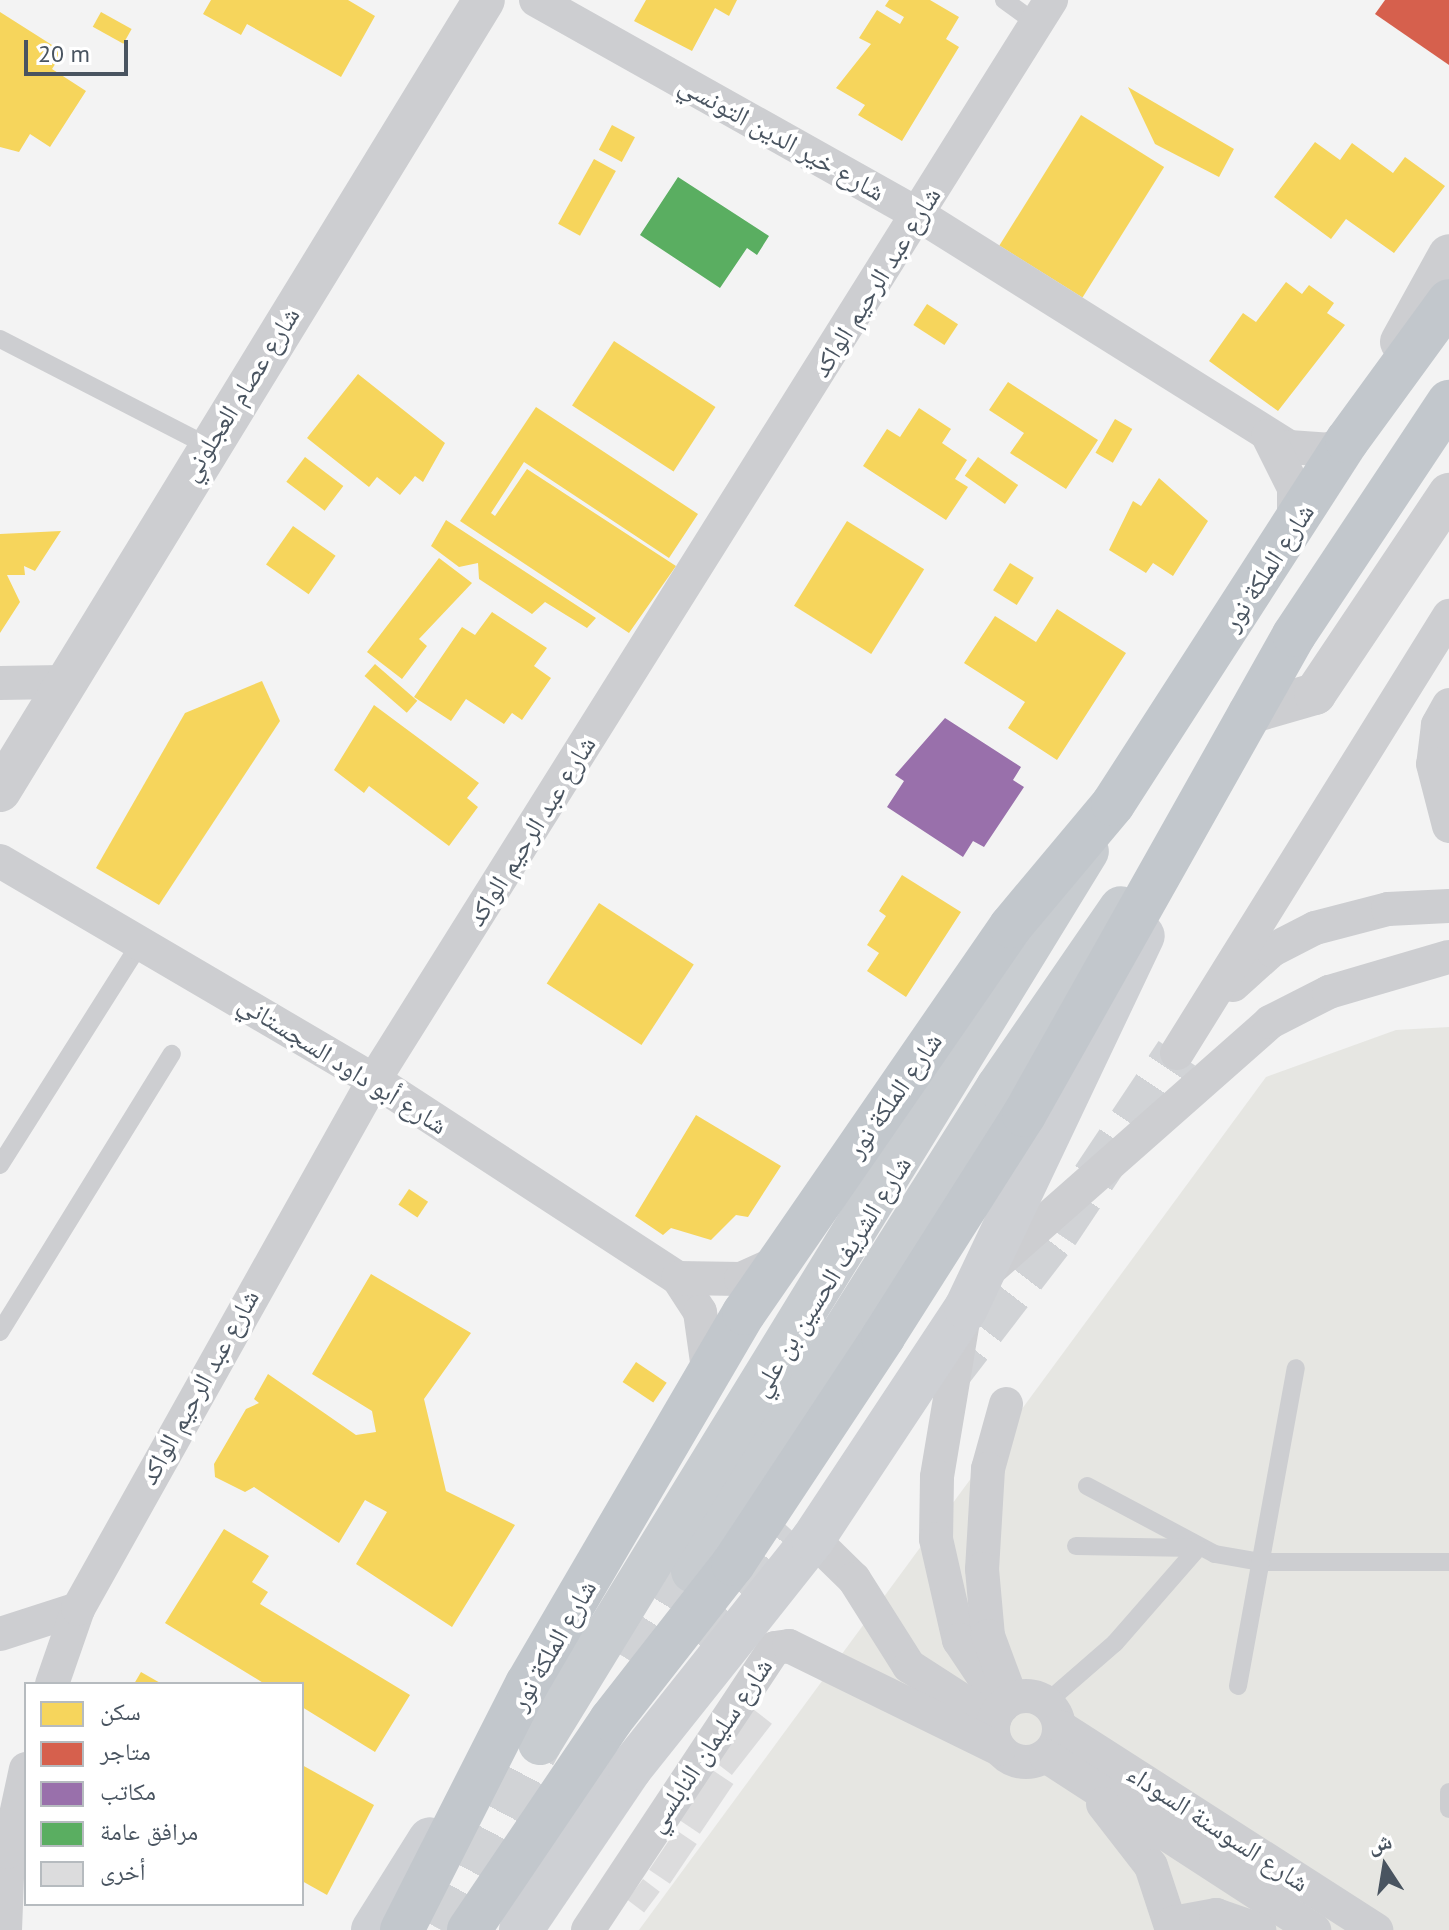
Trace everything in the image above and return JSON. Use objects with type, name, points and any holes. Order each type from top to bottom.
[{"type":"highway","name":"شارع الملكة نور","points":[[402,1930],[527,1684],[779,1262],[1011,926],[1113,804],[1347,441],[1449,301]]},
{"type":"highway","points":[[469,1930],[611,1720],[733,1564],[996,1156],[1249,713],[1449,402]]},
{"type":"main road","name":"شارع الشريف الحسين بن علي","points":[[693,1571],[998,1087],[1212,776]]},
{"type":"main road","points":[[521,1930],[630,1769],[813,1539],[975,1290],[1077,1087],[1212,776]]},
{"type":"main road","name":"شارع الشريف الحسين بن علي","points":[[540,1743],[1034,948],[1113,804]]},
{"type":"main road","points":[[373,1930],[527,1684]]},
{"type":"street","name":"شارع عصام العجلوني","points":[[0,791],[62,682],[484,0]]},
{"type":"street","name":"شارع خير الدين التونسي","points":[[536,0],[919,215],[1268,436],[1289,447],[1328,450],[1347,441]]},
{"type":"street","name":"شارع عبد الرحيم الواكد","points":[[53,1682],[78,1609],[374,1080],[1044,12]]},
{"type":"street","points":[[1347,441],[1449,255]]},
{"type":"street","points":[[1268,436],[1294,488],[1294,527]]},
{"type":"street","points":[[1249,713],[1315,694],[1449,494]]},
{"type":"street","points":[[1449,616],[1177,1053],[1231,986],[1272,950],[1353,915],[1449,906]]},
{"type":"street","points":[[0,683],[62,682]]},
{"type":"street","points":[[1449,705],[1438,725],[1433,764],[1449,826]]},
{"type":"street","name":"شارع أبو داود السجستاني","points":[[0,861],[374,1080],[678,1278]]},
{"type":"street","points":[[1002,1718],[959,1640],[936,1539],[937,1477],[975,1290],[1270,1022],[1329,992],[1449,957]]},
{"type":"street","points":[[678,1278],[741,1279],[779,1262]]},
{"type":"street","points":[[678,1278],[700,1312],[709,1376]]},
{"type":"street","points":[[1006,1404],[988,1469],[982,1569],[988,1636],[1002,1718],[1016,1761],[1050,1728]]},
{"type":"street","points":[[813,1539],[854,1579],[909,1666],[1002,1718],[1050,1728]]},
{"type":"street","points":[[0,1634],[78,1609]]},
{"type":"street","name":"شارع سليمان النابلسي","points":[[588,1930],[775,1648],[789,1646],[1002,1718]]},
{"type":"street","name":"شارع السوسنة السوداء","points":[[1050,1728],[1088,1785],[1314,1930]]},
{"type":"street","name":"شارع السوسنة السوداء","points":[[1050,1728],[1376,1930]]},
{"type":"street","points":[[5,1930],[8,1852],[24,1778]]},
{"type":"street","points":[[1088,1785],[1151,1866],[1173,1927],[1216,1915],[1259,1930]]},
{"type":"lane","points":[[1004,0],[1044,12]]},
{"type":"lane","points":[[0,339],[208,446]]},
{"type":"lane","points":[[0,1165],[141,942]]},
{"type":"lane","points":[[0,1332],[172,1054]]},
{"type":"lane","points":[[1238,1686],[1296,1368]]},
{"type":"lane","points":[[1087,1486],[1198,1548]]},
{"type":"lane","points":[[1076,1546],[1198,1548],[1261,1562],[1449,1562]]},
{"type":"lane","points":[[1050,1728],[1115,1643],[1198,1548]]},
{"type":"lane","points":[[1449,1792],[1449,1809]]},
{"type":"shaded area","points":[[1449,1027],[1449,1930],[639,1930],[1266,1077],[1396,1030]]},
{"type":"building: سكن","points":[[211,0],[348,0],[375,16],[341,77],[247,24],[241,35],[203,14]]},
{"type":"building: سكن","points":[[646,0],[737,0],[729,16],[715,8],[692,51],[634,21]]},
{"type":"building: سكن","points":[[889,0],[930,0],[959,17],[946,39],[959,47],[902,141],[858,115],[865,105],[836,88],[871,44],[859,38],[877,10],[900,24],[904,17],[885,6]]},
{"type":"building: سكن","points":[[0,12],[63,52],[52,69],[86,91],[50,147],[30,134],[19,152],[0,147]]},
{"type":"building: سكن","points":[[101,12],[132,29],[123,44],[93,27]]},
{"type":"building: سكن","points":[[1128,87],[1234,149],[1219,177],[1155,144]]},
{"type":"building: سكن","points":[[1081,115],[1164,167],[1083,298],[999,246]]},
{"type":"building: سكن","points":[[612,125],[635,137],[622,162],[599,150]]},
{"type":"building: سكن","points":[[1315,142],[1340,160],[1352,143],[1393,173],[1405,157],[1445,186],[1394,253],[1346,219],[1331,239],[1274,197]]},
{"type":"building: سكن","points":[[594,159],[616,171],[580,236],[558,224]]},
{"type":"building: سكن","points":[[1286,282],[1302,294],[1309,285],[1334,303],[1327,313],[1345,325],[1278,411],[1209,361],[1243,313],[1256,322]]},
{"type":"building: سكن","points":[[927,304],[958,324],[944,345],[913,325]]},
{"type":"building: سكن","points":[[614,341],[715,407],[674,471],[572,406]]},
{"type":"building: سكن","points":[[358,374],[445,443],[423,482],[415,476],[400,495],[377,477],[369,487],[307,438]]},
{"type":"building: سكن","points":[[1008,382],[1098,440],[1066,489],[1010,453],[1024,433],[989,410]]},
{"type":"building: سكن","points":[[536,407],[698,514],[669,558],[524,462],[491,513],[495,516],[527,469],[676,566],[629,633],[460,521]]},
{"type":"building: سكن","points":[[919,408],[951,429],[942,443],[967,460],[955,479],[968,487],[946,520],[863,466],[887,429],[900,437]]},
{"type":"building: سكن","points":[[1115,419],[1132,429],[1113,463],[1096,453]]},
{"type":"building: سكن","points":[[305,457],[343,486],[325,511],[286,482]]},
{"type":"building: سكن","points":[[978,457],[1018,485],[1005,504],[965,476]]},
{"type":"building: سكن","points":[[1159,478],[1208,521],[1173,576],[1153,563],[1146,573],[1109,550],[1133,501],[1141,506]]},
{"type":"building: سكن","points":[[446,520],[596,618],[587,628],[545,602],[532,614],[479,579],[478,563],[459,567],[431,546]]},
{"type":"building: سكن","points":[[847,521],[924,569],[871,654],[794,606]]},
{"type":"building: سكن","points":[[293,526],[336,556],[309,594],[266,565]]},
{"type":"building: سكن","points":[[61,531],[35,571],[24,566],[25,575],[7,575],[20,602],[0,633],[0,534]]},
{"type":"building: سكن","points":[[439,558],[472,583],[419,639],[427,646],[402,679],[367,652]]},
{"type":"building: سكن","points":[[1010,563],[1034,578],[1017,605],[993,590]]},
{"type":"building: سكن","points":[[1057,609],[1126,653],[1057,760],[1008,728],[1025,702],[964,663],[995,616],[1036,642]]},
{"type":"building: سكن","points":[[492,612],[547,648],[534,666],[551,678],[522,720],[512,713],[504,724],[466,699],[451,721],[414,697],[462,627],[475,635]]},
{"type":"building: سكن","points":[[375,664],[417,701],[407,713],[365,676]]},
{"type":"building: سكن","points":[[262,681],[280,721],[159,905],[96,868],[185,713]]},
{"type":"building: سكن","points":[[374,705],[479,783],[467,798],[478,807],[449,846],[369,786],[364,793],[334,770]]},
{"type":"building: سكن","points":[[902,875],[961,912],[906,997],[867,971],[879,953],[867,945],[886,916],[879,911]]},
{"type":"building: سكن","points":[[599,903],[694,965],[641,1045],[547,984]]},
{"type":"building: سكن","points":[[696,1115],[781,1166],[748,1217],[736,1215],[711,1240],[671,1228],[663,1235],[635,1216]]},
{"type":"building: سكن","points":[[409,1189],[428,1202],[417,1218],[398,1205]]},
{"type":"building: سكن","points":[[371,1274],[471,1333],[424,1399],[446,1491],[515,1525],[452,1627],[356,1564],[387,1512],[365,1500],[339,1543],[254,1487],[245,1492],[215,1477],[214,1464],[246,1409],[259,1403],[254,1399],[268,1374],[356,1435],[376,1432],[372,1411],[312,1374]]},
{"type":"building: سكن","points":[[636,1362],[667,1383],[653,1403],[623,1382]]},
{"type":"building: سكن","points":[[224,1529],[269,1556],[252,1582],[268,1592],[260,1604],[410,1695],[375,1752],[304,1708],[304,1682],[262,1682],[165,1623]]},
{"type":"building: سكن","points":[[141,1672],[158,1682],[135,1682]]},
{"type":"building: سكن","points":[[304,1766],[374,1805],[327,1895],[304,1882]]},
{"type":"building: متاجر","points":[[1385,0],[1449,0],[1449,65],[1375,14]]},
{"type":"building: مكاتب","points":[[945,718],[1021,767],[1013,780],[1024,787],[984,847],[973,841],[963,857],[887,807],[904,781],[895,775]]},
{"type":"building: مرافق عامة","points":[[678,177],[769,236],[757,255],[747,248],[720,288],[640,235]]},
{"type":"building: أخرى","points":[[753,1709],[772,1724],[732,1775],[713,1760]]},
{"type":"building: أخرى","points":[[711,1769],[733,1784],[700,1834],[677,1819]]},
{"type":"building: أخرى","points":[[676,1830],[697,1844],[670,1884],[649,1870]]},
{"type":"building: أخرى","points":[[643,1879],[660,1892],[644,1912],[627,1900]]},
{"type":"tunnel","points":[[943,1381],[1057,1233],[1177,1053]]},
{"type":"tunnel","points":[[697,1643],[796,1535]]},
{"type":"tunnel","points":[[635,1664],[693,1571]]},
{"type":"tunnel","points":[[441,1930],[540,1743]]}]
